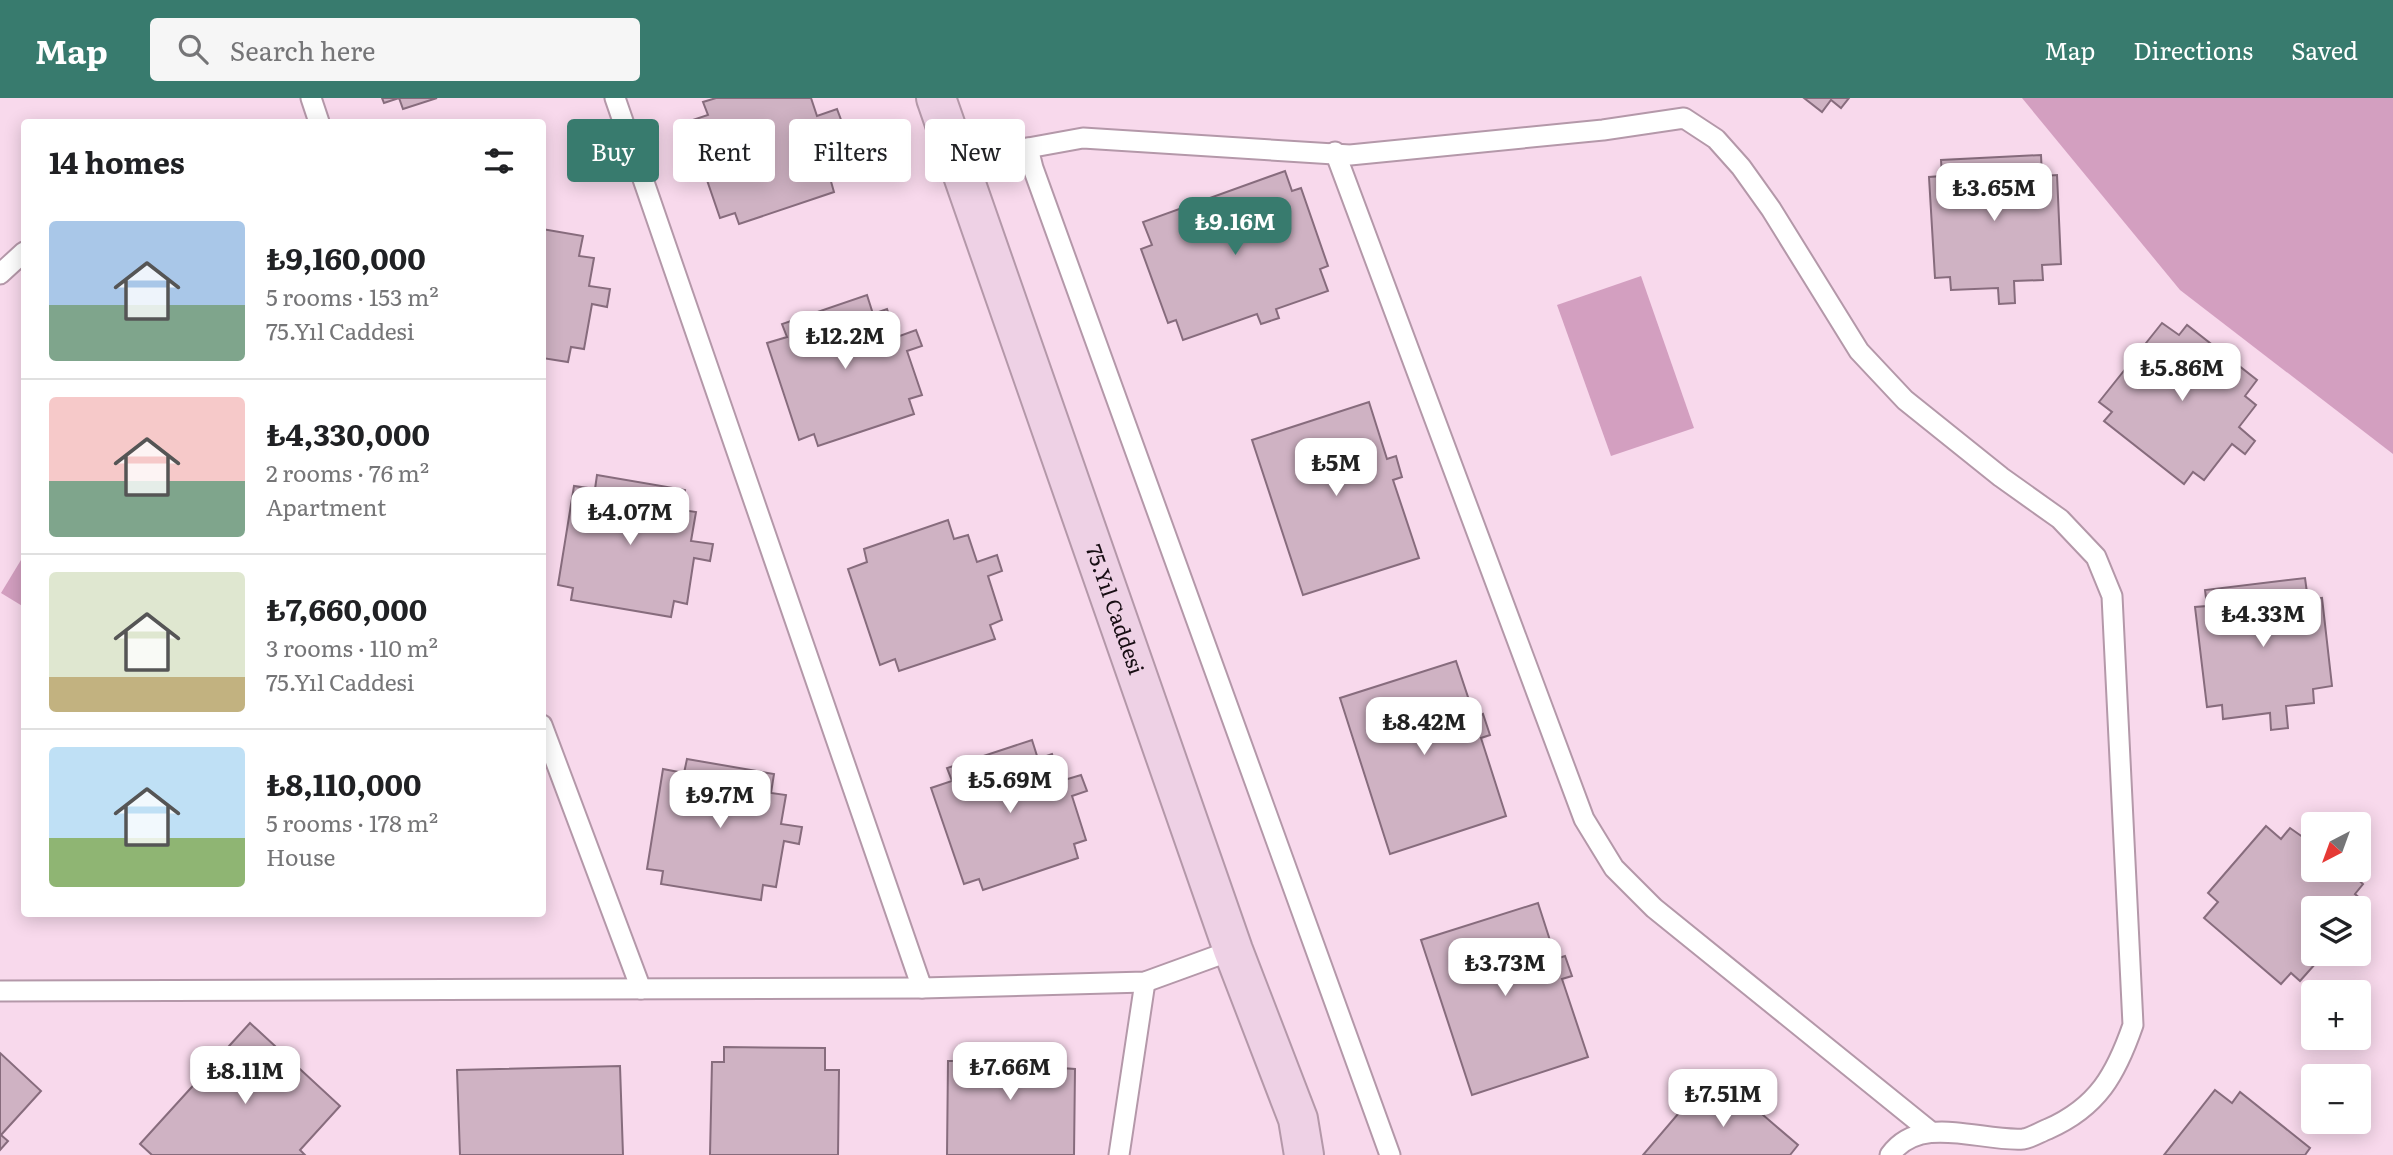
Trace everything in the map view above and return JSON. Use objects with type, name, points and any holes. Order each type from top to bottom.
[{"type":"street","name":"75.Yıl Caddesi","points":[[936,98],[944,119]]},
{"type":"street","name":"75.Yıl Caddesi","points":[[967,182],[1300,1143]]},
{"type":"lane","points":[[311,98],[318,119]]},
{"type":"lane","points":[[615,98],[922,988]]},
{"type":"lane","points":[[1025,149],[1083,138],[1350,155],[1603,130],[1684,118],[1716,139],[1741,167],[1771,209],[1859,351],[1905,400],[2001,477],[2060,519],[2096,557],[2112,596],[2133,1024],[2118,1068],[2094,1099],[2065,1121],[2024,1139],[1931,1132],[1898,1144],[1890,1155]]},
{"type":"lane","points":[[1028,148],[1036,177],[1390,1155]]},
{"type":"lane","points":[[1335,152],[1584,819],[1614,868],[1654,908],[1931,1132]]},
{"type":"lane","points":[[0,274],[21,255]]},
{"type":"lane","points":[[546,736],[641,989]]},
{"type":"lane","points":[[0,991],[922,988],[1145,982],[1233,950]]},
{"type":"lane","points":[[1119,1155],[1145,982]]},
{"type":"shaded area","points":[[2022,98],[2393,98],[2393,454],[2180,290]]},
{"type":"shaded area","points":[[1641,276],[1694,428],[1611,456],[1557,305]]},
{"type":"shaded area","points":[[21,560],[21,605],[1,593]]},
{"type":"building","points":[[382,98],[399,98],[384,103]]},
{"type":"building","points":[[399,98],[437,98],[403,109]]},
{"type":"building","points":[[716,98],[811,98],[817,116],[837,109],[841,119],[789,119],[789,182],[831,182],[834,192],[739,224],[735,213],[720,218],[708,182],[775,182],[775,119],[696,119],[708,115],[703,102]]},
{"type":"building","points":[[1804,98],[1849,98],[1841,108],[1831,100],[1822,112]]},
{"type":"building","points":[[2041,155],[2042,176],[2057,175],[2061,264],[2042,265],[2043,280],[2014,281],[2015,303],[1999,304],[1998,288],[1951,290],[1950,277],[1935,278],[1929,177],[1942,176],[1941,160]]},
{"type":"building","points":[[1285,171],[1292,191],[1301,188],[1328,266],[1320,269],[1328,291],[1276,309],[1279,318],[1261,324],[1257,314],[1183,340],[1176,320],[1168,323],[1141,249],[1152,245],[1143,222]]},
{"type":"building","points":[[546,230],[583,236],[579,256],[594,258],[589,286],[610,289],[607,307],[592,304],[584,349],[571,347],[568,362],[546,359]]},
{"type":"building","points":[[867,295],[873,314],[887,309],[897,337],[916,330],[922,346],[907,351],[922,395],[909,399],[914,414],[818,446],[814,434],[799,440],[767,343],[787,337],[782,324]]},
{"type":"building","points":[[2162,323],[2179,335],[2187,325],[2257,380],[2245,396],[2256,405],[2239,427],[2255,441],[2245,454],[2232,444],[2204,480],[2193,472],[2184,484],[2104,421],[2112,412],[2099,402]]},
{"type":"building","points":[[1369,402],[1387,459],[1396,456],[1402,477],[1393,480],[1419,558],[1303,595],[1252,440]]},
{"type":"building","points":[[597,475],[685,490],[682,510],[696,512],[691,541],[713,544],[710,561],[694,558],[687,604],[674,601],[671,617],[571,600],[573,588],[558,585],[574,486],[595,489]]},
{"type":"building","points":[[948,520],[954,539],[968,535],[977,562],[997,555],[1002,571],[988,576],[1002,620],[990,625],[995,639],[899,671],[895,659],[880,665],[848,569],[867,562],[864,549]]},
{"type":"building","points":[[2305,578],[2308,600],[2322,598],[2332,686],[2313,689],[2314,703],[2286,706],[2288,728],[2271,730],[2270,713],[2223,719],[2222,705],[2207,707],[2195,607],[2207,606],[2205,590]]},
{"type":"building","points":[[1456,661],[1475,718],[1483,714],[1490,735],[1481,738],[1506,816],[1390,854],[1340,698]]},
{"type":"building","points":[[1032,740],[1038,759],[1052,754],[1061,781],[1081,775],[1087,791],[1072,796],[1086,840],[1074,844],[1078,858],[983,890],[979,879],[964,884],[931,788],[952,781],[947,768]]},
{"type":"building","points":[[687,759],[774,774],[771,793],[786,795],[781,824],[802,827],[799,844],[784,841],[776,887],[763,885],[761,900],[661,884],[663,871],[647,869],[663,769],[684,773]]},
{"type":"building","points":[[2266,826],[2281,839],[2290,828],[2301,836],[2301,882],[2363,884],[2355,894],[2357,896],[2301,896],[2301,966],[2313,966],[2300,981],[2291,973],[2281,984],[2204,918],[2218,902],[2208,893]]},
{"type":"building","points":[[1538,903],[1556,959],[1565,956],[1572,976],[1562,979],[1588,1057],[1472,1095],[1421,940]]},
{"type":"building","points":[[250,1023],[340,1106],[300,1150],[305,1155],[152,1155],[140,1144]]},
{"type":"building","points":[[960,1045],[1061,1047],[1061,1068],[1075,1069],[1074,1155],[947,1155],[948,1061],[960,1061]]},
{"type":"building","points":[[724,1047],[825,1048],[825,1070],[839,1070],[838,1155],[710,1155],[712,1062],[724,1062]]},
{"type":"building","points":[[0,1053],[41,1091],[1,1135],[8,1141],[0,1150]]},
{"type":"building","points":[[620,1066],[623,1155],[460,1155],[457,1070]]},
{"type":"building","points":[[1701,1087],[1716,1100],[1725,1089],[1747,1108],[1761,1092],[1773,1103],[1763,1115],[1798,1145],[1790,1155],[1643,1155]]},
{"type":"building","points":[[2215,1090],[2232,1103],[2240,1092],[2310,1148],[2305,1155],[2164,1155]]}]
